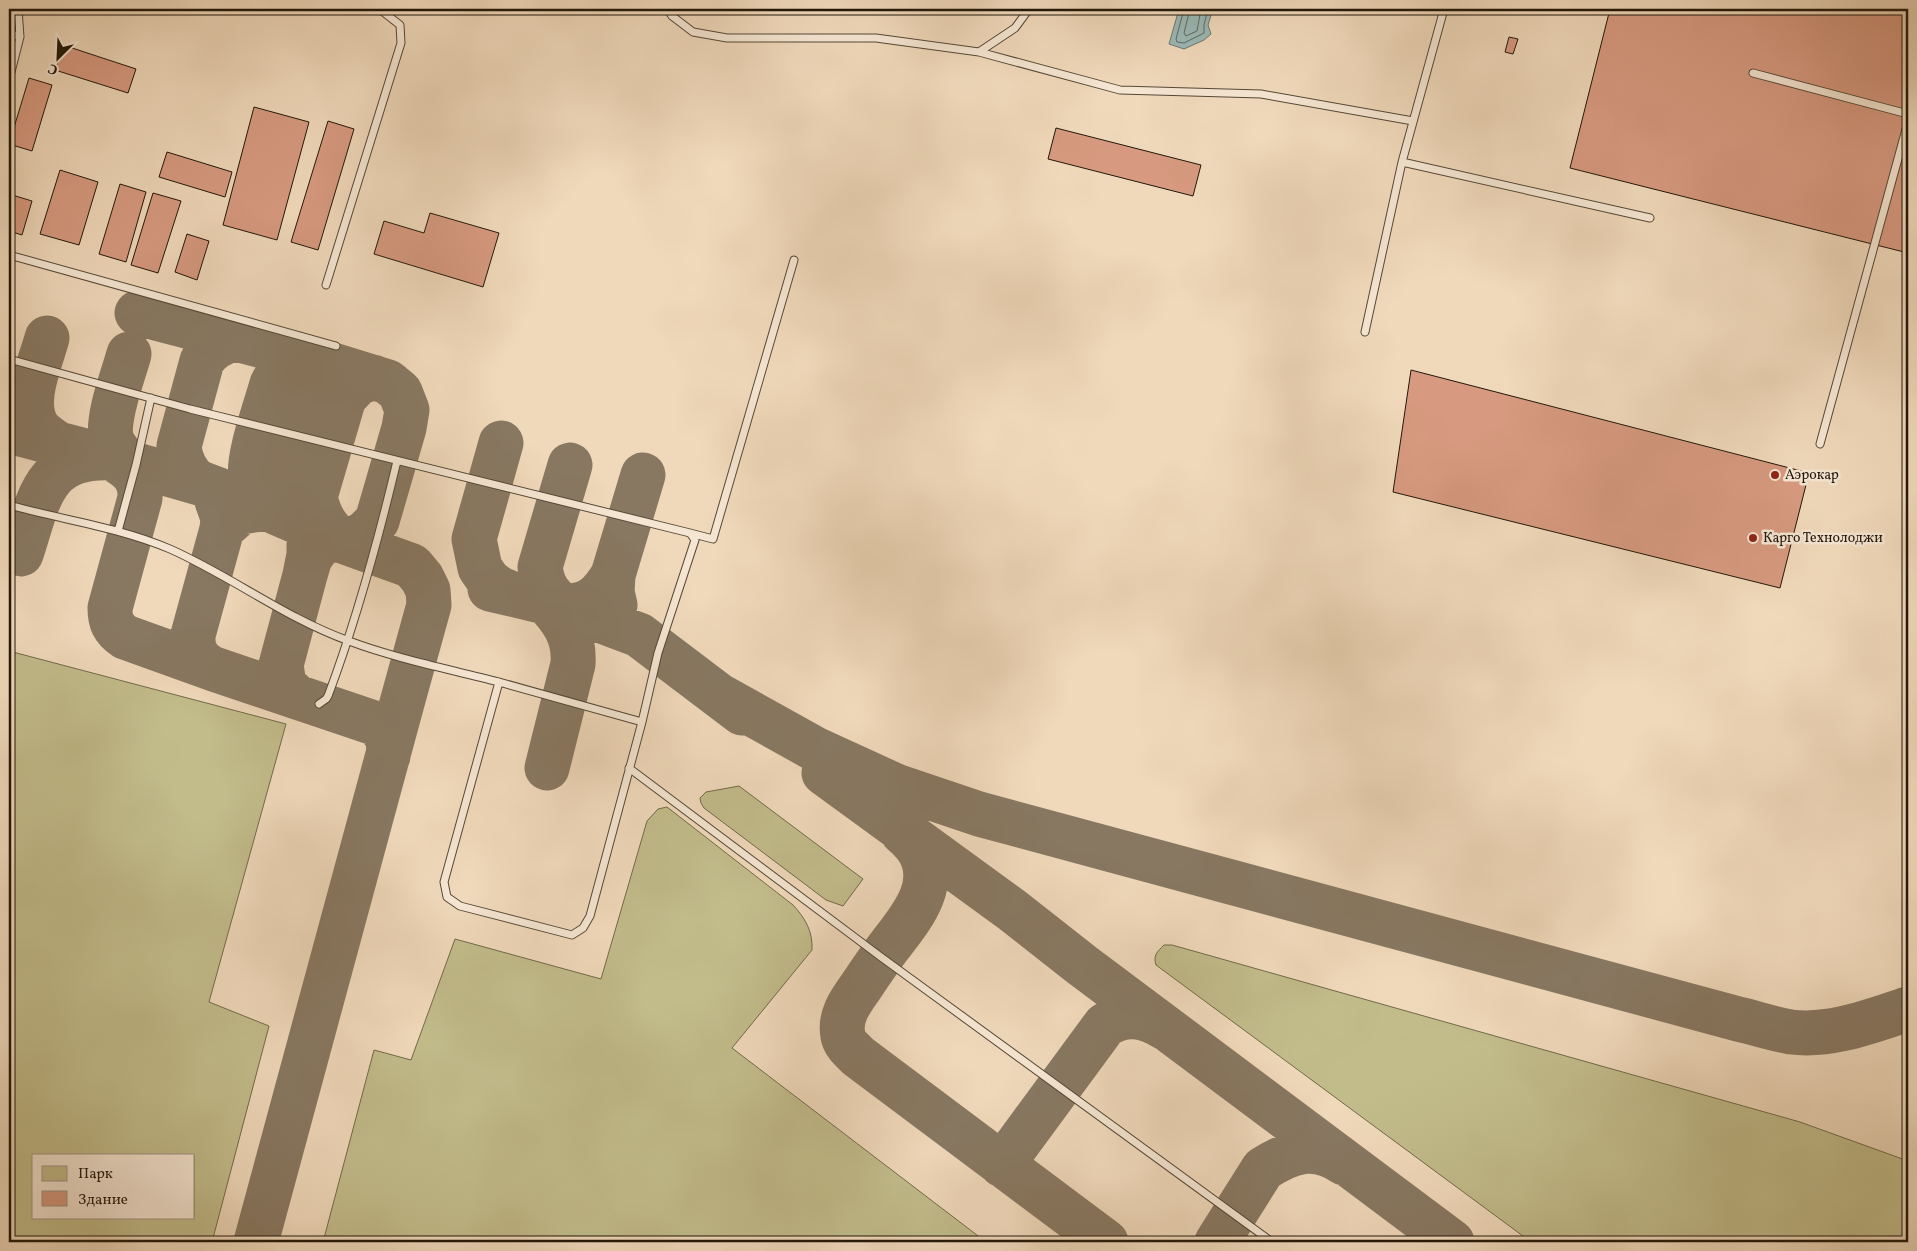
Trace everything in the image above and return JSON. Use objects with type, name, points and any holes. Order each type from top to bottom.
[{"type":"lane","points":[[9,80],[20,37],[18,9]]},
{"type":"lane","points":[[326,285],[401,43],[400,25],[382,11],[373,9]]},
{"type":"lane","points":[[667,9],[672,16],[693,32],[727,38],[876,38],[979,52],[1120,90],[1261,94],[1414,121]]},
{"type":"lane","points":[[979,52],[1014,28],[1029,9]]},
{"type":"lane","points":[[1366,332],[1402,162],[1444,9]]},
{"type":"lane","points":[[9,33],[20,37]]},
{"type":"lane","points":[[1753,73],[1908,114]]},
{"type":"lane","points":[[1820,444],[1908,122]]},
{"type":"lane","points":[[1402,162],[1650,218]]},
{"type":"lane","points":[[9,255],[336,346]]},
{"type":"lane","points":[[9,359],[152,398],[713,539],[794,260]]},
{"type":"lane","points":[[118,531],[152,398]]},
{"type":"lane","points":[[319,704],[326,700],[328,696],[348,641],[375,552],[397,460]]},
{"type":"lane","points":[[9,505],[118,531],[171,550],[212,570],[294,616],[348,641],[642,722]]},
{"type":"lane","points":[[499,682],[444,882],[447,896],[460,906],[572,935],[583,928],[590,916],[642,722],[658,653],[695,540],[690,533]]},
{"type":"lane","points":[[629,768],[881,956],[1272,1242]]},
{"type":"green space","points":[[9,651],[286,724],[209,1002],[269,1026],[212,1242],[9,1242]]},
{"type":"green space","points":[[739,786],[863,879],[843,906],[826,900],[704,808],[701,803],[700,798],[706,792]]},
{"type":"green space","points":[[667,807],[793,905],[805,920],[810,931],[812,950],[732,1048],[986,1242],[323,1242],[374,1050],[411,1060],[455,939],[601,979],[647,821],[658,809]]},
{"type":"green space","points":[[1164,945],[1172,945],[1800,1122],[1908,1161],[1908,1242],[1531,1242],[1156,965],[1156,954]]},
{"type":"water","points":[[1179,9],[1213,9],[1208,25],[1211,34],[1204,40],[1184,49],[1169,44]]},
{"type":"building","points":[[1610,9],[1908,9],[1908,253],[1570,168]]},
{"type":"building","points":[[1509,37],[1518,39],[1513,54],[1505,52]]},
{"type":"building","points":[[63,45],[136,69],[128,93],[55,70]]},
{"type":"building","points":[[29,78],[52,85],[32,151],[9,144]]},
{"type":"building","points":[[254,107],[309,122],[277,240],[223,225]]},
{"type":"building","points":[[328,121],[354,129],[318,250],[291,242]]},
{"type":"building","points":[[1056,128],[1201,165],[1193,196],[1048,159]]},
{"type":"building","points":[[167,152],[232,172],[225,197],[159,177]]},
{"type":"building","points":[[60,170],[98,182],[79,245],[40,234]]},
{"type":"building","points":[[120,184],[146,192],[126,262],[99,254]]},
{"type":"building","points":[[153,193],[181,201],[158,273],[131,265]]},
{"type":"building","points":[[9,194],[32,201],[22,235],[9,231]]},
{"type":"building","points":[[430,213],[499,233],[483,287],[374,254],[384,221],[424,233]]},
{"type":"building","points":[[187,234],[209,241],[197,280],[175,272]]},
{"type":"building","points":[[1411,370],[1809,473],[1780,588],[1393,492]]},
{"type":"taxiway","points":[[137,313],[312,359]]},
{"type":"taxiway","points":[[47,338],[34,384],[32,408],[34,419],[39,429],[57,443]]},
{"type":"taxiway","points":[[197,482],[184,466],[179,446],[202,361],[216,347],[235,339]]},
{"type":"taxiway","points":[[129,354],[113,408],[110,429],[114,445],[129,463]]},
{"type":"taxiway","points":[[222,529],[241,512],[266,508],[252,484],[250,471],[257,433],[272,384],[276,377],[289,365],[304,359],[312,359],[328,366],[340,382]]},
{"type":"taxiway","points":[[305,575],[310,558],[320,544],[328,541],[355,538],[365,533],[377,521],[404,428],[407,410],[400,392],[388,382],[320,361]]},
{"type":"taxiway","points":[[340,540],[324,521],[315,497],[344,398],[357,384],[373,377]]},
{"type":"taxiway","points":[[308,525],[296,516],[284,501],[282,480],[310,390]]},
{"type":"taxiway","points":[[9,431],[203,484],[266,508],[340,540],[412,566],[422,578],[428,590],[429,605],[256,1242]]},
{"type":"taxiway","points":[[501,443],[474,539],[480,568],[489,581],[510,593]]},
{"type":"taxiway","points":[[21,554],[39,499],[57,473],[70,464],[88,459],[111,458]]},
{"type":"taxiway","points":[[112,458],[129,469],[136,478],[140,490],[140,498],[110,608],[115,628],[125,637],[374,723],[387,737],[388,756]]},
{"type":"taxiway","points":[[570,465],[540,567],[543,580],[550,593],[562,606],[571,606],[579,605],[598,595],[613,575]]},
{"type":"taxiway","points":[[615,605],[612,592],[613,575],[643,475]]},
{"type":"taxiway","points":[[214,669],[200,660],[195,651],[193,635],[222,529],[223,518],[217,501]]},
{"type":"taxiway","points":[[296,696],[284,685],[281,665],[305,575],[309,545]]},
{"type":"taxiway","points":[[490,589],[562,606],[639,635],[742,713]]},
{"type":"taxiway","points":[[545,601],[566,629],[570,637],[573,654],[573,664],[547,768]]},
{"type":"taxiway","points":[[718,695],[815,749],[896,786],[979,814],[1738,1019],[1791,1032],[1806,1033],[1851,1027],[1908,1009]]},
{"type":"taxiway","points":[[824,773],[1012,910],[1082,965],[1452,1242]]},
{"type":"taxiway","points":[[902,832],[916,846],[923,859],[926,872],[925,885],[915,910],[849,1004],[844,1016],[843,1036],[850,1048],[859,1057],[1106,1242]]},
{"type":"taxiway","points":[[1002,1165],[1105,1025],[1120,1018],[1135,1017],[1150,1020],[1165,1028]]},
{"type":"taxiway","points":[[1217,1242],[1263,1169],[1293,1154],[1313,1151],[1323,1153],[1344,1163]]},
{"type":"place","name":"Аэрокар","points":[[1775,475]]},
{"type":"place","name":"Карго Технолоджи","points":[[1753,538]]}]
